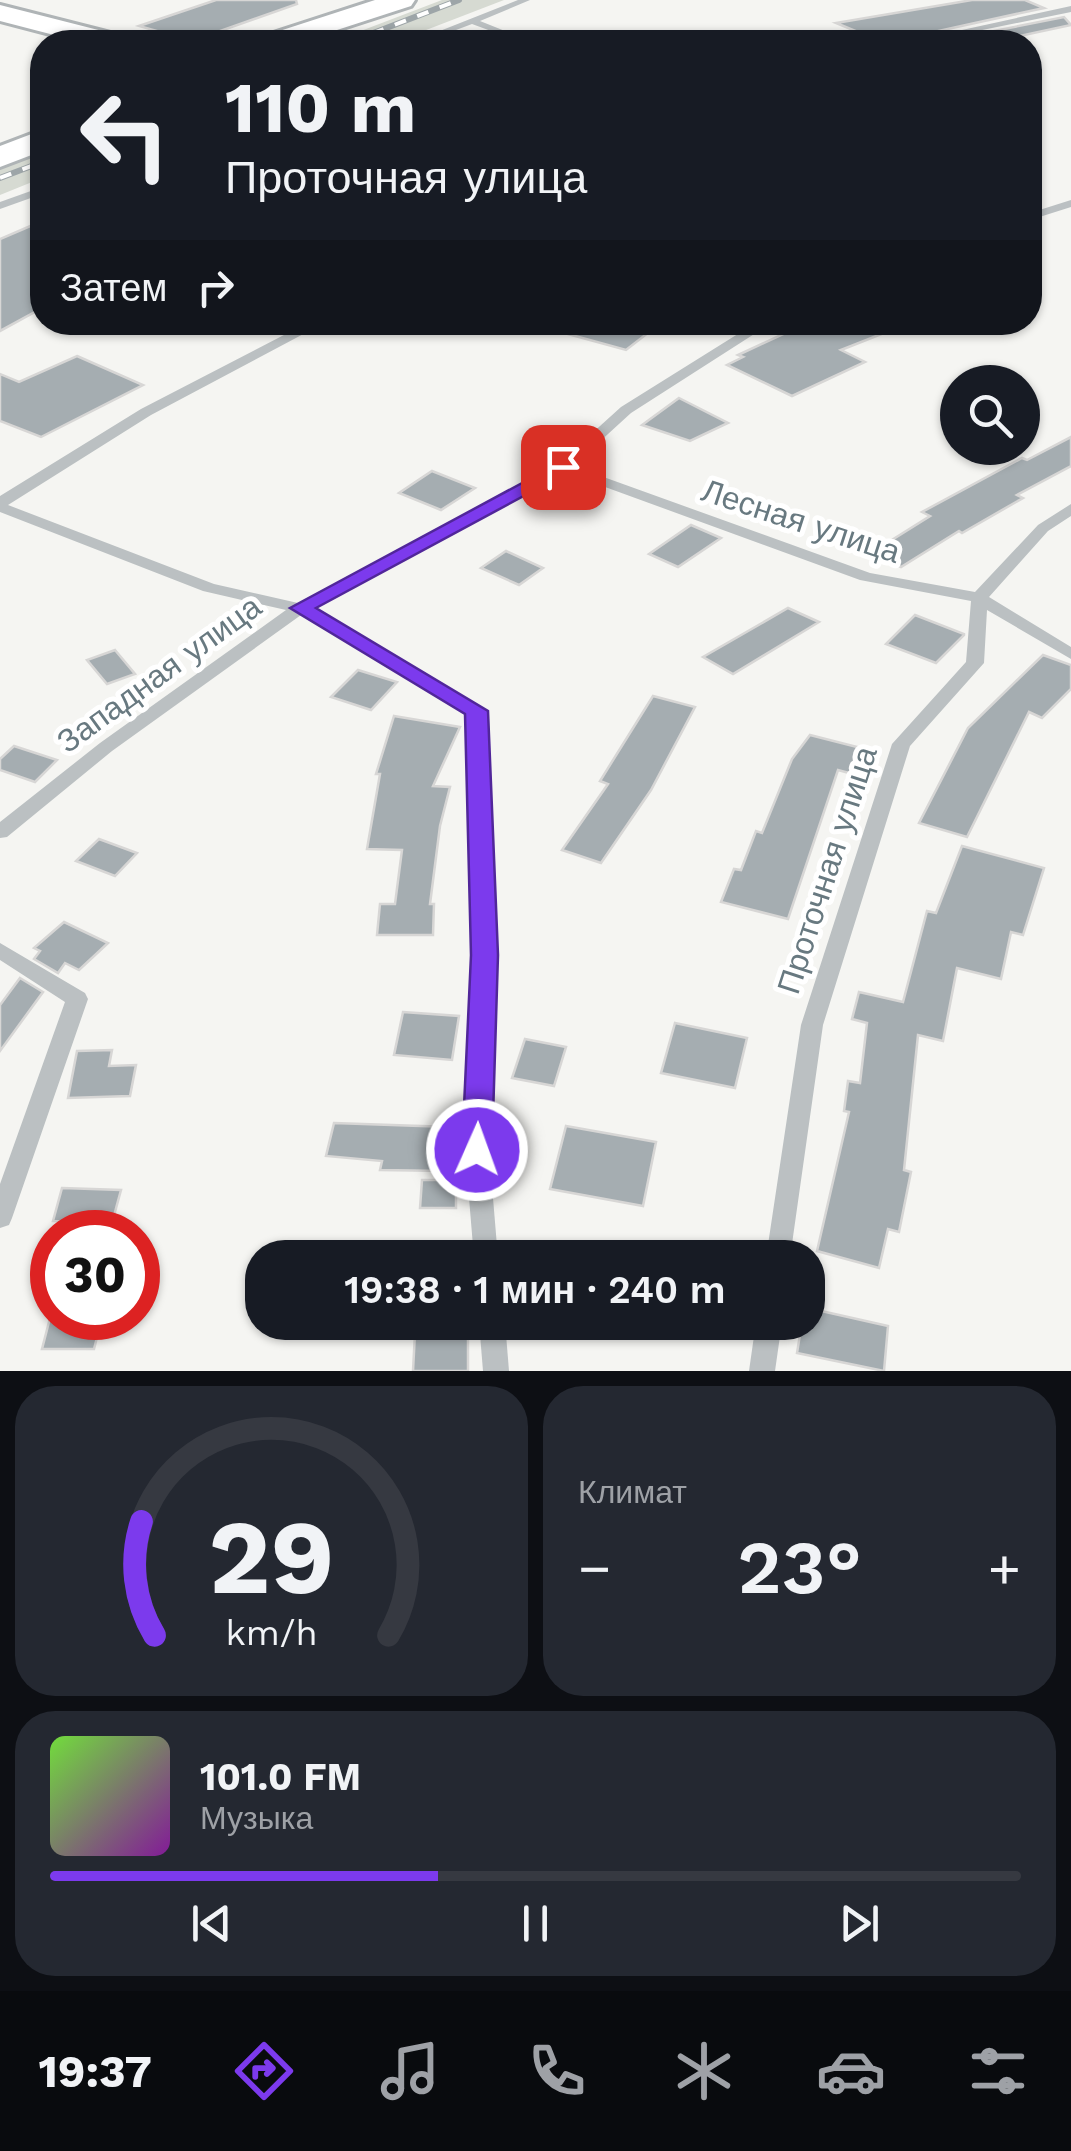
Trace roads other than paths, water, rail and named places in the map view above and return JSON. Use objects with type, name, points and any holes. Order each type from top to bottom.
[{"type":"main road","points":[[311,30],[402,0]]},
{"type":"main road","points":[[344,30],[427,0]]},
{"type":"main road","points":[[0,14],[56,30]]},
{"type":"main road","points":[[0,146],[30,135]]},
{"type":"main road","points":[[0,156],[30,145]]},
{"type":"street","points":[[448,30],[526,0]]},
{"type":"street","points":[[970,30],[1071,9]]},
{"type":"street","points":[[472,21],[496,30]]},
{"type":"street","points":[[0,206],[30,195]]},
{"type":"street","points":[[1042,213],[1071,204]]},
{"type":"street","points":[[0,505],[146,412],[295,335]]},
{"type":"street","name":"Западная улица","points":[[0,832],[106,747],[300,608],[563,467],[626,410],[746,335]]},
{"type":"street","name":"Лесная улица","points":[[563,467],[866,578],[979,598],[1071,654]]},
{"type":"street","points":[[0,505],[209,588],[300,608],[476,711],[485,955],[477,1150],[484,1240]]},
{"type":"street","points":[[979,598],[1043,528],[1071,509]]},
{"type":"street","name":"Проточная улица","points":[[781,1240],[812,1025],[901,744],[976,663],[979,598]]},
{"type":"street","points":[[0,950],[77,998],[0,1218]]},
{"type":"street","points":[[493,1340],[496,1371]]},
{"type":"street","points":[[762,1371],[766,1340]]},
{"type":"railway","points":[[381,30],[459,0]]},
{"type":"railway","points":[[0,178],[30,167]]}]
